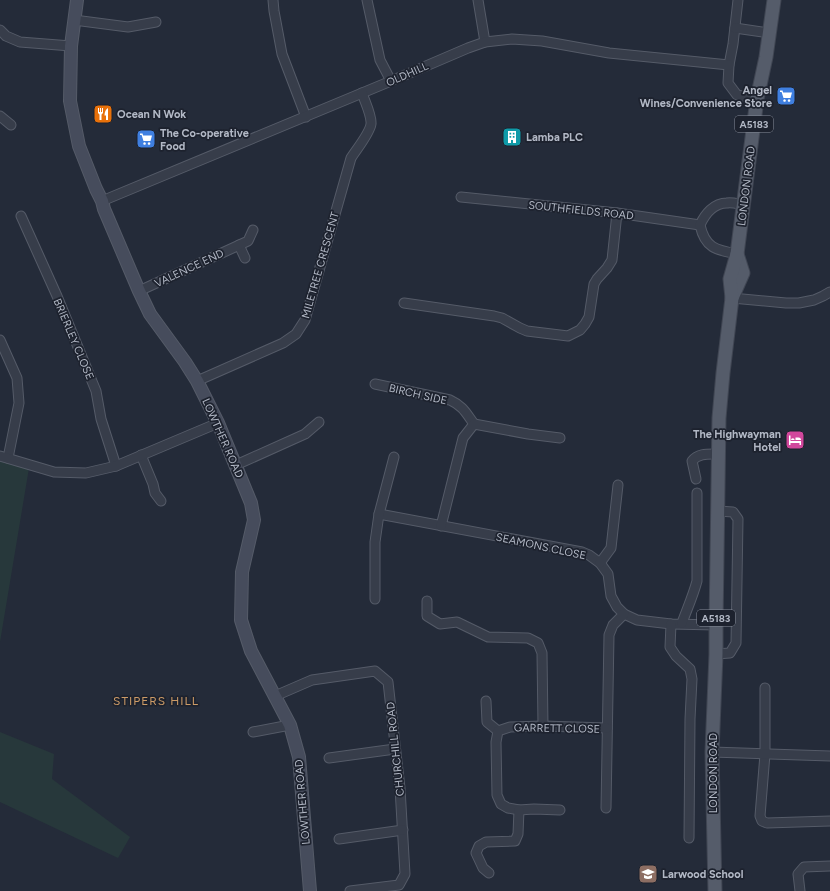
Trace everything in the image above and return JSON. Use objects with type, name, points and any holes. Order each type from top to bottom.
[{"type":"main road","name":"LONDON ROAD","points":[[714,891],[712,752],[716,654],[719,418],[732,298],[743,273],[737,254],[757,99],[766,57],[774,0]]},
{"type":"street","name":"LOWTHER ROAD","points":[[77,0],[71,46],[70,101],[79,146],[139,292],[150,314],[197,381],[218,423],[251,503],[254,520],[242,572],[241,620],[251,650],[290,724],[299,758],[310,891]]},
{"type":"street","points":[[273,0],[282,54],[306,117]]},
{"type":"street","points":[[367,0],[380,60],[391,82]]},
{"type":"street","points":[[478,0],[484,42]]},
{"type":"street","points":[[738,0],[728,83],[736,95],[757,99]]},
{"type":"street","points":[[74,20],[128,27],[156,22]]},
{"type":"street","points":[[735,28],[769,33]]},
{"type":"street","points":[[0,30],[6,36],[20,42],[71,46]]},
{"type":"street","name":"OLDHILL","points":[[102,201],[484,42],[512,39],[542,41],[609,53],[729,65]]},
{"type":"street","name":"MILETREE CRESCENT","points":[[197,381],[283,343],[296,334],[305,320],[351,158],[371,125],[369,110],[362,93]]},
{"type":"street","points":[[0,116],[11,125]]},
{"type":"street","name":"SOUTHFIELDS ROAD","points":[[461,196],[617,213],[700,224]]},
{"type":"street","points":[[737,254],[723,251],[711,246],[704,238],[700,224],[711,209],[719,204],[744,204]]},
{"type":"street","points":[[404,303],[494,316],[502,318],[527,331],[568,336],[580,330],[585,324],[589,317],[594,284],[612,260],[617,213]]},
{"type":"street","name":"BRIERLEY CLOSE","points":[[21,216],[57,296],[96,391],[100,419],[116,466]]},
{"type":"street","name":"VALENCE END","points":[[139,292],[248,241],[253,230]]},
{"type":"street","points":[[239,245],[245,258]]},
{"type":"street","points":[[732,298],[799,303],[814,300],[830,292]]},
{"type":"street","points":[[0,340],[16,378],[19,403],[4,457],[54,472],[86,473],[116,466],[218,423]]},
{"type":"street","name":"BIRCH SIDE","points":[[375,384],[450,400],[463,408],[474,424]]},
{"type":"street","points":[[236,465],[305,434],[319,422]]},
{"type":"street","points":[[441,526],[463,438],[474,424],[560,438]]},
{"type":"street","points":[[696,479],[692,461],[694,458],[703,454],[718,454]]},
{"type":"street","points":[[141,455],[153,484],[155,493],[161,500]]},
{"type":"street","points":[[374,599],[374,542],[379,514],[394,457]]},
{"type":"street","points":[[600,563],[611,548],[618,485]]},
{"type":"street","points":[[682,623],[697,582],[697,493]]},
{"type":"street","points":[[716,654],[730,653],[736,643],[738,519],[733,512],[718,511]]},
{"type":"street","name":"SEAMONS CLOSE","points":[[379,514],[582,552],[600,563],[608,574],[611,596],[617,607],[624,614]]},
{"type":"street","points":[[427,601],[427,616],[440,624],[458,622],[488,637],[528,638],[538,643],[542,653],[543,726]]},
{"type":"street","points":[[606,808],[609,635],[613,625],[624,614],[637,620],[671,624],[682,623],[716,625]]},
{"type":"street","name":"LONDON ROAD","points":[[671,624],[670,647],[676,656],[690,669],[692,679],[689,838]]},
{"type":"street","name":"CHURCHILL ROAD","points":[[275,696],[312,680],[375,671],[388,682],[400,788],[405,874],[399,885],[350,891]]},
{"type":"street","points":[[765,688],[765,754],[760,816],[762,821],[767,823],[830,821]]},
{"type":"street","points":[[486,701],[487,722],[498,731]]},
{"type":"street","points":[[253,732],[290,724]]},
{"type":"street","name":"GARRETT CLOSE","points":[[560,810],[518,810],[508,808],[501,804],[497,795],[496,742],[498,731],[510,727],[543,726],[607,728]]},
{"type":"street","points":[[328,758],[395,749]]},
{"type":"street","points":[[712,752],[830,756]]},
{"type":"street","points":[[489,873],[484,868],[476,853],[479,846],[486,842],[515,841],[518,834],[518,810]]},
{"type":"street","points":[[339,839],[403,830]]},
{"type":"street","points":[[800,891],[798,874],[804,867],[830,866]]},
{"type":"shaded area","points":[[0,460],[29,468],[0,642]]},
{"type":"shaded area","points":[[0,732],[54,754],[52,779],[130,837],[118,858],[0,802]]},
{"type":"place","name":"Angel Wines/Convenience Store","points":[[786,96]]},
{"type":"place","name":"Ocean N Wok","points":[[103,114]]},
{"type":"place","name":"Lamba PLC","points":[[512,137]]},
{"type":"place","name":"The Co-operative Food","points":[[146,139]]},
{"type":"place","name":"The Highwayman Hotel","points":[[795,440]]},
{"type":"place","name":"Larwood School","points":[[648,874]]},
{"type":"district","name":"STIPERS HILL","points":[[156,701]]}]
